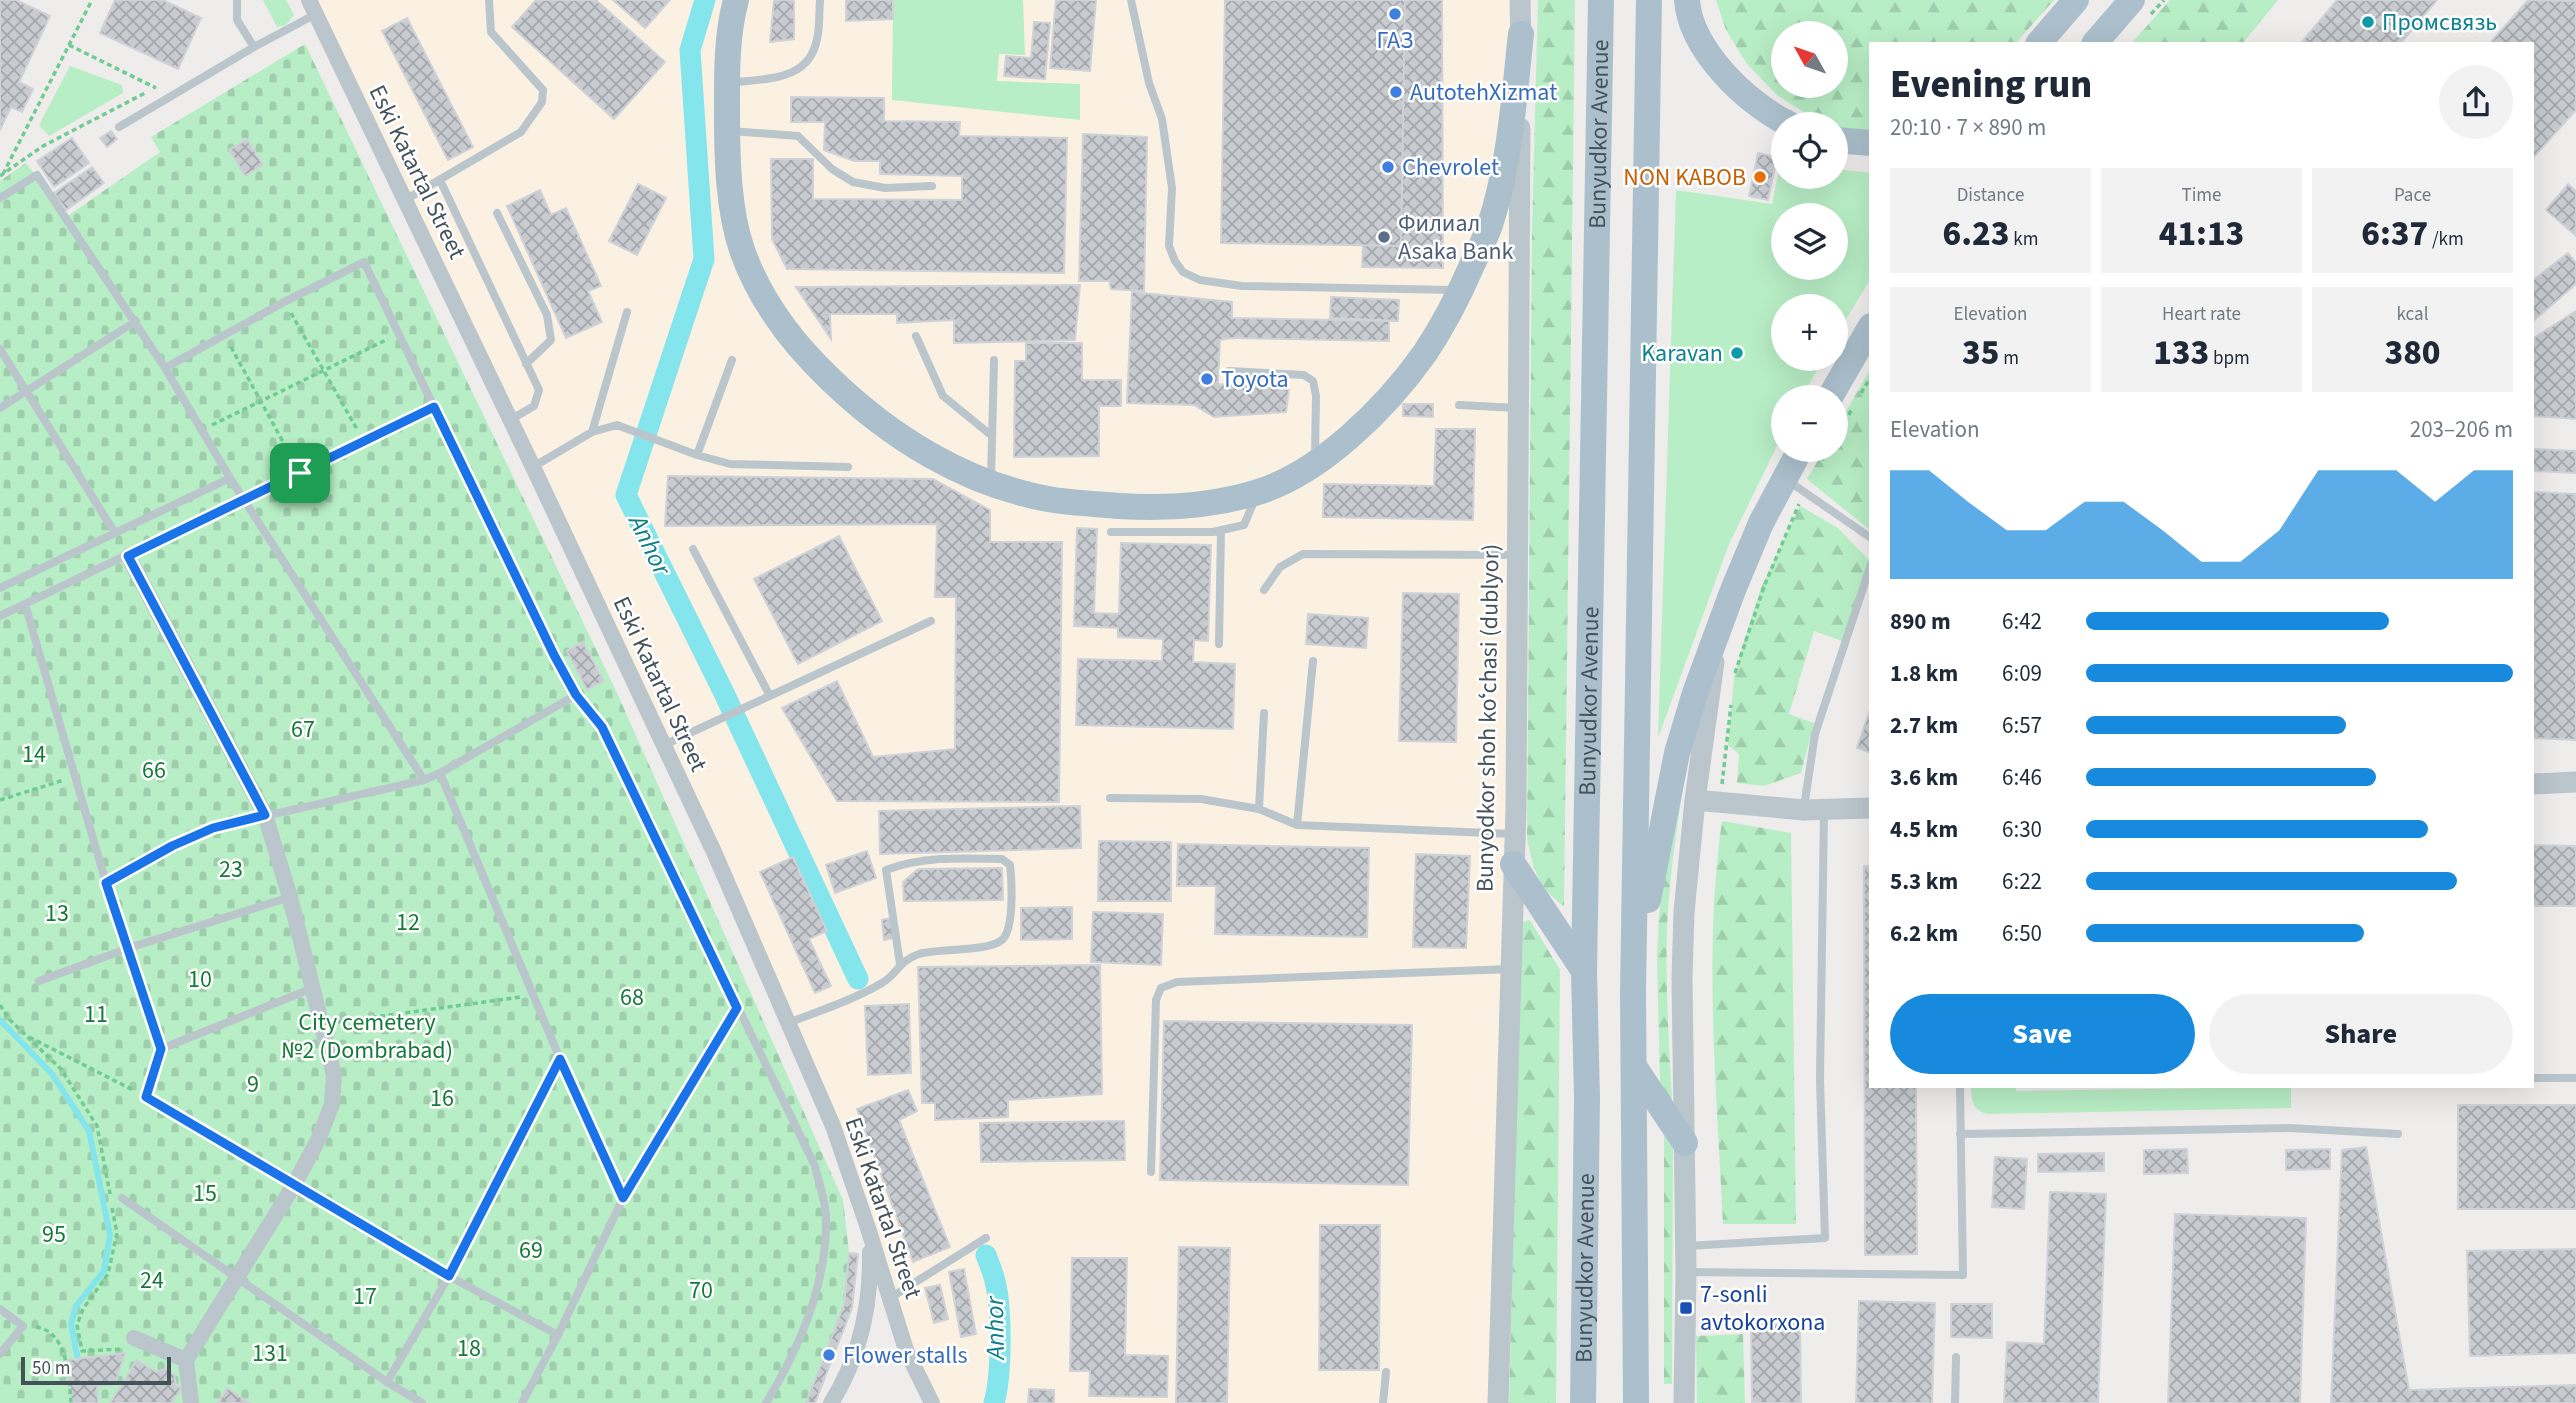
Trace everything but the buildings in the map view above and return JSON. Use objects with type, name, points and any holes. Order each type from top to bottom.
[{"type":"main road","points":[[736,0],[732,16],[727,83],[731,193],[742,249],[765,299],[787,335],[854,402],[895,433],[941,461],[991,483],[1046,498],[1138,507],[1203,504],[1257,492],[1303,471],[1350,436],[1391,394],[1425,353],[1461,290],[1489,227],[1507,157],[1521,34]]},
{"type":"main road","name":"Bunyudkor Avenue","points":[[1583,1403],[1587,1098],[1584,971],[1601,0]]},
{"type":"main road","name":"Bunyudkor Avenue","points":[[1636,1403],[1633,993],[1649,0]]},
{"type":"main road","points":[[1647,111],[1663,0]]},
{"type":"main road","points":[[1687,0],[1688,11],[1700,43],[1720,68],[1759,106],[1771,113]]},
{"type":"main road","points":[[2040,42],[2076,0]]},
{"type":"main road","points":[[2096,42],[2133,0]]},
{"type":"main road","points":[[1848,141],[1869,143]]},
{"type":"main road","points":[[1837,385],[1869,330]]},
{"type":"main road","points":[[1633,993],[1652,869],[1676,753],[1718,631],[1756,534],[1794,485],[1798,462]]},
{"type":"main road","points":[[1513,864],[1584,971]]},
{"type":"main road","points":[[1635,1068],[1685,1143]]},
{"type":"street","name":"Bunyodkor shoh koʻchasi (dublyor)","points":[[1498,1403],[1513,834],[1516,808],[1522,0]]},
{"type":"street","name":"Eski Katartal Street","points":[[312,7],[664,745],[788,1023],[833,1126],[913,1366],[932,1403]]},
{"type":"street","points":[[128,556],[265,815],[290,897],[334,1075],[335,1091],[327,1121],[294,1185],[186,1360],[191,1403]]},
{"type":"street","points":[[1684,1403],[1684,925],[1695,800],[1718,631]]},
{"type":"street","points":[[2534,784],[2576,782]]},
{"type":"street","points":[[1695,800],[1814,809],[1869,808]]},
{"type":"street","points":[[831,1403],[852,1363],[866,1312],[871,1272],[868,1228]]},
{"type":"street","points":[[134,1338],[186,1360]]},
{"type":"lane","points":[[237,0],[237,20],[254,47]]},
{"type":"lane","points":[[405,200],[521,132],[542,102],[543,90],[491,33],[489,0]]},
{"type":"lane","points":[[727,83],[794,73],[808,62],[817,41],[820,0]]},
{"type":"lane","points":[[1130,0],[1149,83],[1162,119],[1171,188],[1169,246],[1183,272],[1200,280],[1242,286],[1461,290]]},
{"type":"lane","points":[[119,127],[254,47],[312,7]]},
{"type":"lane","points":[[727,131],[798,136],[832,169],[853,182],[886,188],[932,186]]},
{"type":"lane","points":[[0,198],[37,175],[136,321],[230,478],[424,780]]},
{"type":"lane","points":[[440,180],[539,390],[534,406],[510,420]]},
{"type":"lane","points":[[497,213],[547,315],[551,340],[526,364]]},
{"type":"lane","points":[[165,368],[364,262],[554,655],[576,695],[602,727],[815,1166],[827,1217],[820,1274],[806,1321],[785,1371],[766,1403]]},
{"type":"lane","points":[[592,432],[628,312]]},
{"type":"lane","points":[[0,408],[136,321]]},
{"type":"lane","points":[[916,336],[926,353],[943,396],[992,436]]},
{"type":"lane","points":[[0,349],[115,533]]},
{"type":"lane","points":[[697,455],[732,360]]},
{"type":"lane","points":[[991,483],[994,360]]},
{"type":"lane","points":[[1229,371],[1304,375],[1313,381],[1316,396],[1315,462]]},
{"type":"lane","points":[[1459,405],[1517,408]]},
{"type":"lane","points":[[0,616],[434,407]]},
{"type":"lane","points":[[533,467],[592,432],[617,425],[697,455],[730,464],[848,467]]},
{"type":"lane","points":[[0,588],[230,478]]},
{"type":"lane","points":[[1794,485],[1869,537]]},
{"type":"lane","points":[[1111,532],[1221,530],[1244,525],[1257,492]]},
{"type":"lane","points":[[1219,644],[1221,530]]},
{"type":"lane","points":[[693,549],[769,696]]},
{"type":"lane","points":[[1264,590],[1280,567],[1303,554],[1517,555]]},
{"type":"lane","points":[[1686,1246],[1825,1238],[1814,809],[1815,734],[1869,570]]},
{"type":"lane","points":[[25,604],[106,883],[161,1049],[146,1097],[449,1276],[558,1335]]},
{"type":"lane","points":[[664,745],[931,621]]},
{"type":"lane","points":[[1297,825],[1313,661]]},
{"type":"lane","points":[[106,883],[202,832],[440,774],[576,695]]},
{"type":"lane","points":[[1259,809],[1264,713]]},
{"type":"lane","points":[[440,774],[560,1059],[623,1198]]},
{"type":"lane","points":[[1110,798],[1201,799],[1259,809],[1297,825],[1513,834]]},
{"type":"lane","points":[[788,1023],[885,981],[911,956],[1001,942],[1009,931],[1010,865],[1002,859],[931,859],[904,863],[886,870],[900,964]]},
{"type":"lane","points":[[39,981],[129,948],[290,897]]},
{"type":"lane","points":[[1151,1172],[1156,1000],[1161,988],[1177,982],[1510,969]]},
{"type":"lane","points":[[161,1049],[313,988]]},
{"type":"lane","points":[[522,1403],[558,1335],[623,1198],[737,1008]]},
{"type":"lane","points":[[2534,1078],[2576,1078]]},
{"type":"lane","points":[[1686,1272],[1963,1275],[1960,1088]]},
{"type":"lane","points":[[1960,1134],[2290,1128],[2398,1134]]},
{"type":"lane","points":[[122,1198],[387,1382],[422,1403]]},
{"type":"lane","points":[[890,1298],[986,1238]]},
{"type":"lane","points":[[387,1382],[449,1276]]},
{"type":"lane","points":[[0,1310],[23,1326],[0,1354]]},
{"type":"lane","points":[[1955,1403],[1956,1357]]},
{"type":"lane","points":[[1383,1403],[1386,1372]]},
{"type":"path","points":[[2,175],[92,0]]},
{"type":"path","points":[[2,175],[43,146],[156,88],[69,45]]},
{"type":"path","points":[[285,302],[365,442]]},
{"type":"path","points":[[201,431],[400,334]]},
{"type":"path","points":[[225,335],[300,473]]},
{"type":"path","points":[[1734,682],[1794,485],[1816,462]]},
{"type":"path","points":[[1720,801],[1732,694]]},
{"type":"path","points":[[0,800],[76,776]]},
{"type":"path","points":[[348,1020],[533,996]]},
{"type":"path","points":[[0,1005],[10,1020],[61,1069],[97,1126],[117,1233],[108,1275],[83,1309],[77,1325],[82,1351],[121,1350],[134,1338]]},
{"type":"path","points":[[26,1035],[146,1097]]},
{"type":"path","points":[[449,1276],[560,1059]]},
{"type":"path","points":[[41,1328],[52,1335],[67,1360],[71,1403]]},
{"type":"shaded area","points":[[309,0],[1520,0],[1498,1403],[932,1403],[868,1228],[714,852]]},
{"type":"green space","points":[[263,0],[286,0],[294,15],[286,25],[277,27]]},
{"type":"green space","points":[[893,0],[1023,0],[1025,55],[999,54],[997,81],[1080,84],[1080,120],[892,100]]},
{"type":"green space","points":[[1538,0],[1575,0],[1564,907],[1543,888],[1533,865],[1527,839],[1532,229]]},
{"type":"green space","points":[[1716,0],[2054,0],[2017,42],[1869,42],[1869,131],[1848,129],[1848,112],[1804,112],[1782,98],[1848,98],[1848,21],[1771,21],[1771,89],[1747,64],[1726,30]]},
{"type":"green space","points":[[2170,0],[2278,0],[2244,42],[2133,42]]},
{"type":"green space","name":"City cemetery №2 (Dombrabad)","points":[[305,44],[617,693],[843,1200],[849,1253],[844,1305],[806,1403],[0,1403],[0,181],[26,163],[66,217],[160,152],[151,137]]},
{"type":"green space","points":[[70,66],[122,85],[123,93],[49,136],[39,125]]},
{"type":"green space","points":[[1848,170],[1869,173],[1869,281],[1848,316],[1848,294],[1771,294],[1771,371],[1816,371],[1809,385],[1771,385],[1771,458],[1729,544],[1658,738],[1676,190],[1771,204],[1771,280],[1848,280],[1848,203],[1772,203],[1775,189],[1848,189]]},
{"type":"green space","points":[[1869,371],[1869,529],[1807,479],[1817,462],[1848,462],[1848,408]]},
{"type":"green space","points":[[1800,506],[1838,528],[1869,560],[1842,641],[1814,631],[1789,714],[1814,723],[1801,773],[1764,786],[1737,783],[1739,754],[1728,745],[1734,677],[1761,588]]},
{"type":"green space","points":[[1682,795],[1667,928],[1672,1100],[1669,1102],[1660,1081],[1657,958],[1664,876]]},
{"type":"green space","points":[[1722,821],[1791,833],[1796,1224],[1723,1224],[1712,972],[1716,871]]},
{"type":"green space","points":[[1530,920],[1560,970],[1556,1403],[1509,1403],[1521,922]]},
{"type":"green space","points":[[1971,1088],[2016,1088],[2016,1091],[2291,1088],[2291,1108],[1988,1114],[1979,1110]]},
{"type":"green space","points":[[1664,1135],[1673,1149],[1672,1384],[1664,1384]]},
{"type":"green space","points":[[1743,1334],[1745,1403],[1697,1403],[1696,1336]]},
{"type":"waterway","name":"Anhor","points":[[705,0],[690,50],[704,259],[626,495],[724,693],[858,979]]},
{"type":"waterway","points":[[0,1020],[52,1074],[89,1131],[110,1235],[104,1271],[76,1306],[71,1324],[78,1360]]},
{"type":"waterway","name":"Anhor","points":[[986,1255],[995,1281],[1000,1325],[999,1376],[994,1403]]},
{"type":"place","name":"ГАЗ","points":[[1395,14]]},
{"type":"place","name":"Промсвязь","points":[[2368,22]]},
{"type":"place","name":"AutotehXizmat","points":[[1396,92]]},
{"type":"place","name":"Chevrolet","points":[[1388,167]]},
{"type":"place","name":"NON KABOB","points":[[1760,177]]},
{"type":"place","name":"Филиал Asaka Bank","points":[[1384,237]]},
{"type":"place","name":"Karavan","points":[[1737,353]]},
{"type":"place","name":"Toyota","points":[[1207,379]]},
{"type":"place","name":"7-sonli avtokorxona","points":[[1686,1308]]},
{"type":"place","name":"Flower stalls","points":[[829,1355]]},
{"type":"route","points":[[434,407],[554,655],[576,695],[602,727],[737,1008],[623,1198],[560,1059],[449,1276],[146,1097],[161,1049],[106,883],[172,846],[213,828],[265,815],[128,556],[300,473],[434,407]]},
{"type":"park label","name":"67","points":[[303,729]]},
{"type":"park label","name":"14","points":[[34,754]]},
{"type":"park label","name":"66","points":[[154,770]]},
{"type":"park label","name":"23","points":[[231,869]]},
{"type":"park label","name":"13","points":[[57,913]]},
{"type":"park label","name":"12","points":[[408,922]]},
{"type":"park label","name":"10","points":[[200,979]]},
{"type":"park label","name":"68","points":[[632,997]]},
{"type":"park label","name":"11","points":[[96,1014]]},
{"type":"park label","name":"9","points":[[253,1084]]},
{"type":"park label","name":"16","points":[[442,1098]]},
{"type":"park label","name":"15","points":[[205,1193]]},
{"type":"park label","name":"95","points":[[54,1234]]},
{"type":"park label","name":"69","points":[[531,1250]]},
{"type":"park label","name":"24","points":[[152,1280]]},
{"type":"park label","name":"70","points":[[701,1290]]},
{"type":"park label","name":"17","points":[[365,1296]]},
{"type":"park label","name":"18","points":[[469,1348]]},
{"type":"park label","name":"131","points":[[270,1353]]}]
